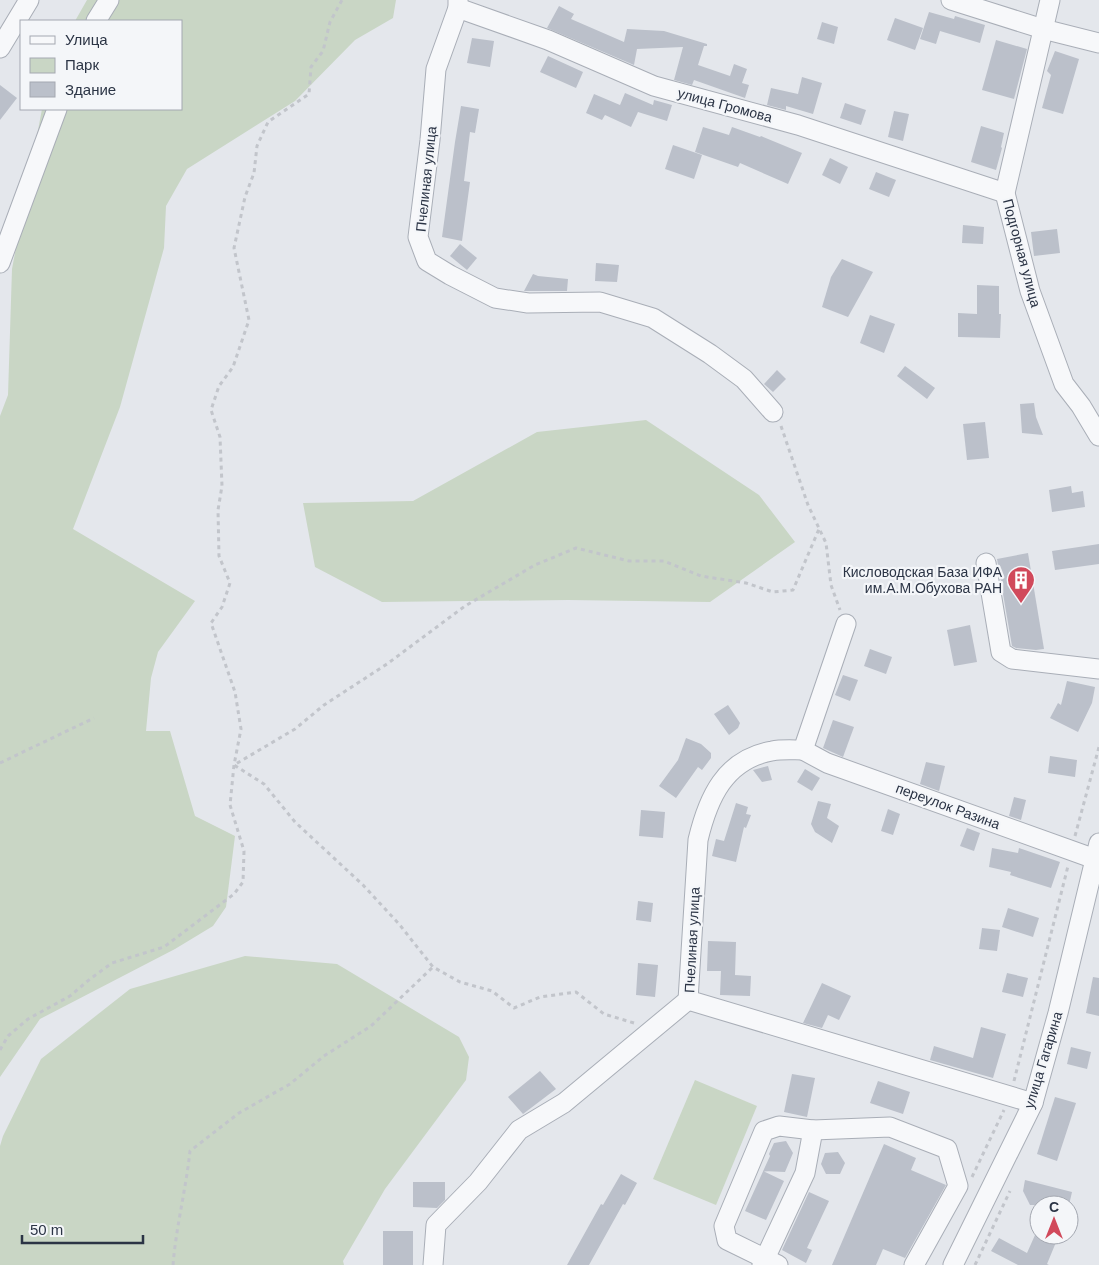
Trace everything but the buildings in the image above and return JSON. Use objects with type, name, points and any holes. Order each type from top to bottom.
[{"type":"street","points":[[0,48],[29,0]]},
{"type":"street","points":[[97,20],[109,0]]},
{"type":"street","points":[[951,0],[1043,29],[1099,43]]},
{"type":"street","name":"Подгорная улица","points":[[1050,0],[1005,194],[1030,290],[1064,384],[1081,406],[1099,436]]},
{"type":"street","name":"улица Громова","points":[[458,4],[548,40],[654,86],[798,125],[1005,194]]},
{"type":"street","name":"Пчелиная улица","points":[[458,4],[436,69],[430,140],[418,237],[427,261],[495,298],[528,303],[600,302],[653,318],[710,354],[744,379],[773,412]]},
{"type":"street","points":[[0,263],[57,110]]},
{"type":"street","points":[[986,563],[1001,652],[1012,659],[1099,669]]},
{"type":"street","points":[[803,750],[846,624]]},
{"type":"street","name":"Пчелиная улица","points":[[803,750],[772,751],[743,761],[719,783],[704,815],[698,840],[688,1000],[1033,1103]]},
{"type":"street","name":"переулок Разина","points":[[803,750],[827,763],[1071,851],[1097,851]]},
{"type":"street","name":"улица Гагарина","points":[[953,1265],[1033,1103],[1058,1013],[1097,851]]},
{"type":"street","points":[[433,1265],[436,1225],[478,1182],[519,1130],[564,1103],[688,1000]]},
{"type":"street","points":[[813,1130],[805,1173],[768,1263],[728,1240],[724,1226],[764,1131],[779,1126],[813,1130],[890,1127],[947,1149],[958,1186],[914,1265]]},
{"type":"path","points":[[0,1050],[8,1036],[28,1019],[70,996],[112,963],[164,947],[234,894],[242,882],[244,851],[230,805],[234,765],[241,728],[235,692],[211,623],[222,607],[230,583],[220,556],[218,510],[222,486],[220,437],[211,410],[219,386],[233,367],[249,320],[234,248],[245,197],[254,172],[256,146],[268,122],[309,94],[311,68],[323,51],[330,22],[342,0]]},
{"type":"path","points":[[773,412],[781,428],[796,474],[826,543],[831,585],[846,624]]},
{"type":"path","points":[[234,765],[295,729],[324,705],[387,664],[465,606],[534,565],[576,548],[629,561],[664,561],[702,576],[746,583],[773,592],[793,590],[819,529]]},
{"type":"path","points":[[0,764],[94,718]]},
{"type":"path","points":[[970,1182],[1010,1096],[1099,747]]},
{"type":"path","points":[[234,765],[264,784],[295,822],[363,885],[399,924],[433,967],[460,982],[492,991],[514,1008],[540,997],[576,992],[604,1014],[631,1023],[662,1022]]},
{"type":"path","points":[[173,1265],[190,1151],[239,1113],[290,1084],[324,1056],[371,1026],[433,967]]},
{"type":"green space","points":[[87,0],[396,0],[393,18],[355,40],[295,101],[187,169],[166,206],[164,248],[120,407],[73,529],[195,601],[158,652],[151,678],[146,731],[170,731],[195,816],[235,836],[226,907],[213,926],[175,949],[40,1019],[0,1077],[0,416],[8,395],[12,269],[42,110],[182,110],[182,20],[76,20]]},
{"type":"green space","points":[[646,420],[759,495],[795,542],[710,602],[568,600],[382,602],[315,567],[303,503],[413,501],[537,432]]},
{"type":"green space","points":[[245,956],[337,964],[459,1037],[469,1057],[466,1080],[385,1189],[343,1261],[344,1265],[0,1265],[0,1146],[3,1136],[41,1059],[130,989]]},
{"type":"green space","points":[[695,1080],[757,1106],[716,1205],[653,1179]]},
{"type":"place","name":"Кисловодская База ИФА им.А.М.Обухова РАН","points":[[1021,604]]}]
